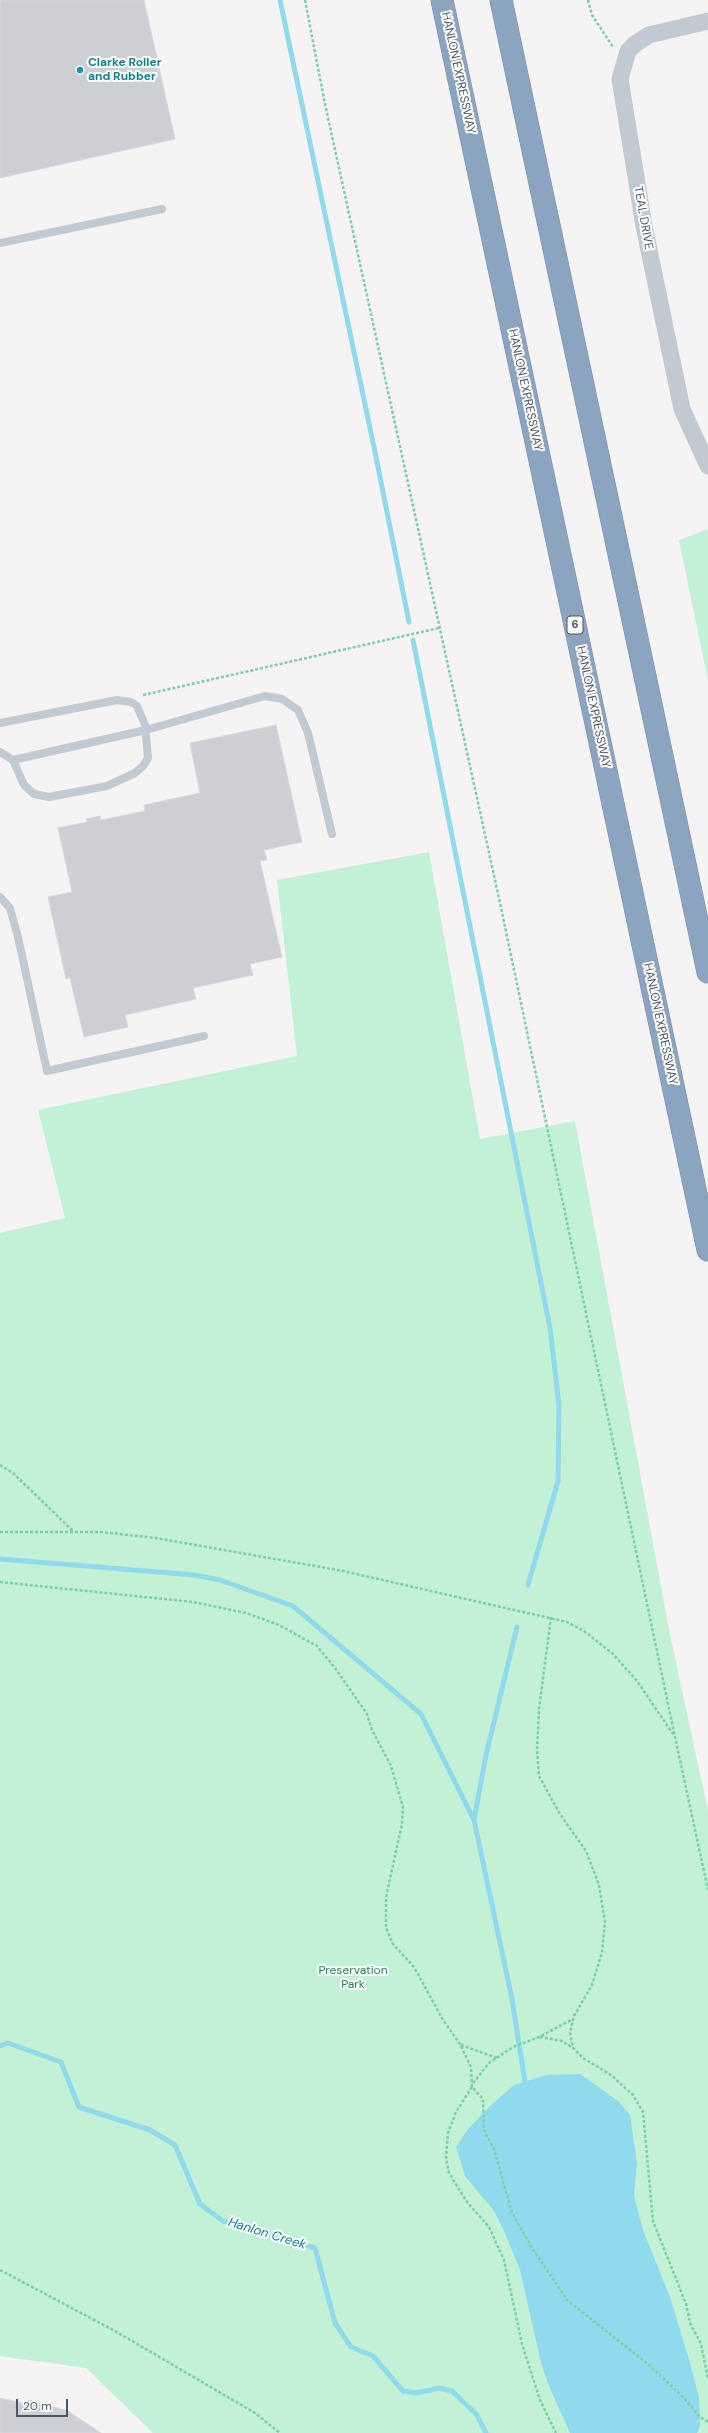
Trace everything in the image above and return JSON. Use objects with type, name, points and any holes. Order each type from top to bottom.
[{"type":"highway","name":"HANLON EXPRESSWAY","points":[[442,0],[708,1250]]},
{"type":"highway","points":[[501,0],[708,972]]},
{"type":"street","name":"TEAL DRIVE","points":[[708,21],[648,35],[628,51],[620,79],[644,226],[682,409],[708,466]]},
{"type":"lane","points":[[0,243],[162,209]]},
{"type":"lane","points":[[13,760],[146,730],[265,696],[282,699],[298,710],[308,733],[332,834]]},
{"type":"lane","points":[[0,723],[120,700],[131,702],[137,706],[146,730],[148,758],[143,766],[135,773],[107,786],[49,797],[34,794],[24,785],[13,760],[0,752]]},
{"type":"lane","points":[[0,897],[10,908],[18,937],[47,1071],[204,1036]]},
{"type":"path","points":[[305,0],[325,104],[500,903],[708,1890]]},
{"type":"path","points":[[588,0],[592,15],[624,62]]},
{"type":"path","points":[[120,700],[439,628]]},
{"type":"path","points":[[0,1464],[13,1473],[75,1532]]},
{"type":"path","points":[[0,1532],[75,1532],[134,1535],[276,1558],[550,1617],[567,1622],[584,1631],[613,1654],[637,1681],[675,1738]]},
{"type":"path","points":[[0,1582],[193,1602],[246,1613],[279,1625],[317,1646],[335,1668],[367,1714],[372,1730],[391,1766],[403,1807],[402,1824],[386,1897],[386,1928],[393,1944],[414,1966],[443,2020],[460,2044],[471,2067],[472,2085],[483,2099],[484,2130],[494,2149],[512,2213],[532,2248],[568,2300],[649,2365],[700,2417],[708,2422]]},
{"type":"path","points":[[550,1617],[539,1709],[537,1750],[539,1776],[560,1814],[586,1851],[599,1885],[605,1922],[602,1952],[592,1985],[573,2019],[570,2033],[573,2048]]},
{"type":"path","points":[[556,2433],[540,2400],[522,2344],[504,2260],[489,2227],[467,2202],[449,2173],[446,2157],[448,2133],[456,2112],[472,2085],[489,2063],[513,2047],[539,2037],[573,2019]]},
{"type":"path","points":[[539,2037],[562,2041],[573,2048],[583,2058],[611,2075],[633,2095],[643,2112],[653,2221],[686,2304],[690,2323],[700,2344],[708,2379]]},
{"type":"path","points":[[460,2044],[498,2058]]},
{"type":"path","points":[[0,2270],[115,2331],[255,2413],[280,2433]]},
{"type":"green space","points":[[708,529],[708,681],[679,540]]},
{"type":"green space","name":"Preservation Park","points":[[429,852],[480,1139],[575,1121],[669,1630],[708,1811],[708,2433],[153,2433],[86,2368],[0,2356],[0,1233],[65,1218],[38,1110],[297,1056],[277,880]]},
{"type":"water","points":[[580,2074],[618,2101],[630,2115],[637,2163],[634,2196],[643,2230],[670,2297],[691,2366],[699,2398],[700,2426],[697,2433],[570,2433],[549,2386],[541,2363],[520,2270],[505,2233],[494,2211],[465,2176],[456,2147],[468,2129],[490,2106],[514,2085],[546,2075]]},
{"type":"building","name":"Clarke Roller and Rubber","points":[[0,0],[144,0],[175,139],[0,178]]},
{"type":"building","points":[[276,725],[302,842],[264,850],[267,860],[260,861],[282,957],[250,964],[253,975],[193,988],[196,999],[125,1015],[128,1027],[84,1037],[70,978],[66,979],[48,897],[72,892],[58,828],[87,822],[86,819],[100,816],[101,820],[145,811],[144,805],[200,793],[190,743]]},
{"type":"building","points":[[0,2398],[27,2404],[29,2400],[68,2411],[101,2433],[0,2433]]},
{"type":"waterway","points":[[280,0],[374,447],[409,622]]},
{"type":"waterway","points":[[413,640],[550,1328],[559,1405],[558,1481],[528,1585]]},
{"type":"waterway","points":[[0,1559],[195,1575],[220,1580],[293,1606],[421,1714],[474,1820],[512,1999],[525,2082]]},
{"type":"waterway","points":[[474,1820],[486,1755],[517,1627]]},
{"type":"waterway","name":"Hanlon Creek","points":[[0,2046],[8,2043],[61,2062],[79,2107],[150,2130],[175,2145],[200,2204],[223,2221],[315,2248],[335,2323],[351,2347],[373,2356],[403,2391],[417,2393],[439,2388],[452,2391],[477,2415],[486,2433]]},
{"type":"place","name":"Clarke Roller and Rubber","points":[[80,70]]}]
